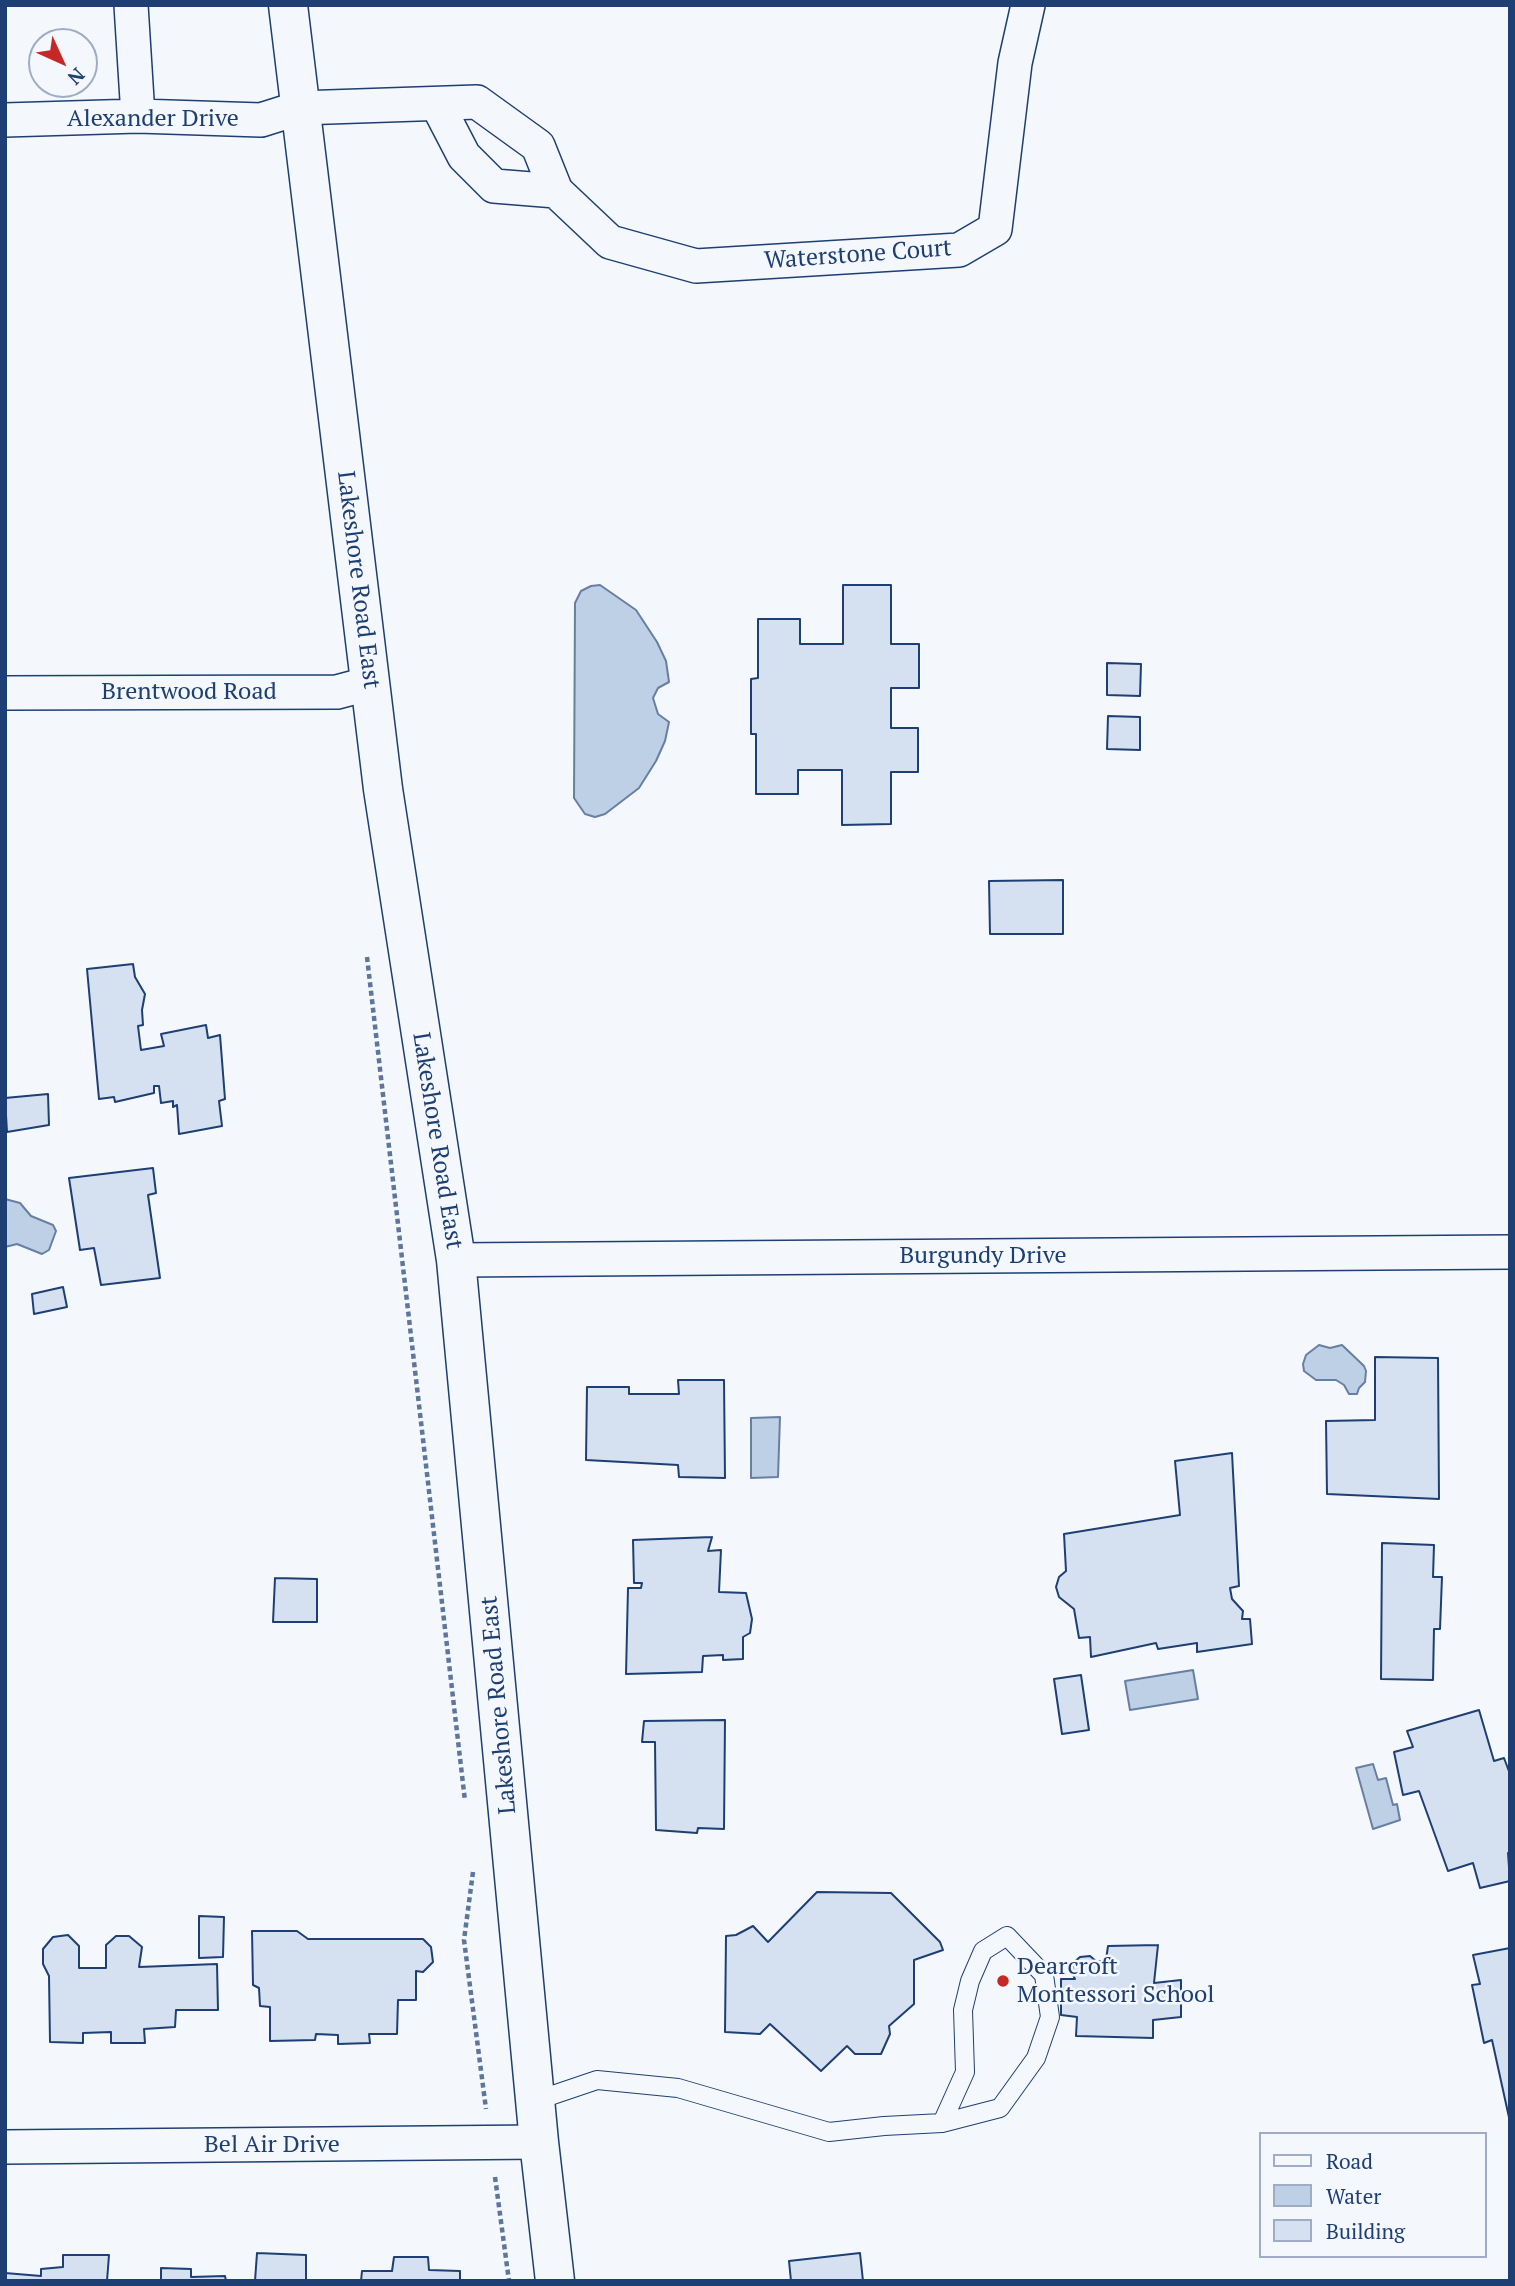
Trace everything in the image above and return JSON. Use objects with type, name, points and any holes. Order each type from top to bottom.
[{"type":"main road","name":"Lakeshore Road East","points":[[288,5],[383,789],[456,1260],[535,2101],[555,2281]]},
{"type":"street","points":[[131,5],[138,116]]},
{"type":"street","name":"Waterstone Court","points":[[299,108],[477,102],[538,146],[556,191],[610,242],[696,266],[959,250],[995,229],[1015,63],[1028,5]]},
{"type":"street","points":[[437,104],[464,156],[494,186],[556,191]]},
{"type":"street","name":"Alexander Drive","points":[[5,120],[138,116],[261,120],[299,108]]},
{"type":"street","name":"Brentwood Road","points":[[5,693],[337,692],[371,683]]},
{"type":"street","name":"Burgundy Drive","points":[[456,1260],[1510,1252]]},
{"type":"street","name":"Bel Air Drive","points":[[5,2147],[539,2142]]},
{"type":"lane","points":[[535,2101],[597,2080],[678,2088],[829,2132],[942,2123],[999,2109],[1036,2058],[1050,2017],[1044,1975],[1007,1936],[983,1951],[970,1981],[963,2010],[965,2072],[942,2123]]},
{"type":"path","points":[[367,957],[467,1814]]},
{"type":"path","points":[[473,1868],[464,1940],[509,2281]]},
{"type":"water","points":[[600,585],[636,610],[657,642],[666,661],[669,682],[658,688],[653,698],[658,714],[669,722],[665,741],[656,761],[639,788],[605,814],[595,817],[585,814],[574,798],[575,603],[581,591]]},
{"type":"water","points":[[5,1199],[20,1203],[31,1216],[53,1225],[56,1231],[49,1250],[42,1254],[17,1244],[5,1247]]},
{"type":"water","points":[[1319,1345],[1330,1348],[1342,1345],[1364,1366],[1365,1382],[1357,1394],[1349,1394],[1344,1385],[1336,1380],[1316,1380],[1304,1371],[1306,1355]]},
{"type":"water","points":[[780,1417],[778,1477],[751,1478],[751,1418]]},
{"type":"water","points":[[1193,1670],[1198,1699],[1130,1710],[1125,1681]]},
{"type":"water","points":[[1373,1764],[1378,1780],[1386,1778],[1393,1805],[1397,1804],[1400,1820],[1373,1829],[1356,1768]]},
{"type":"building","points":[[843,585],[891,585],[891,644],[919,644],[919,688],[891,688],[891,728],[918,728],[918,772],[891,772],[891,824],[842,825],[842,770],[798,770],[798,794],[756,794],[756,734],[751,734],[751,679],[758,678],[758,619],[800,619],[800,644],[843,644]]},
{"type":"building","points":[[1107,663],[1141,664],[1140,696],[1107,695]]},
{"type":"building","points":[[1108,716],[1140,717],[1140,750],[1107,749]]},
{"type":"building","points":[[1063,880],[1063,934],[990,934],[989,881]]},
{"type":"building","points":[[133,964],[135,977],[145,994],[143,1025],[138,1026],[141,1050],[164,1046],[161,1034],[206,1025],[208,1038],[220,1035],[225,1099],[219,1101],[222,1126],[179,1134],[177,1105],[173,1107],[173,1101],[161,1103],[159,1086],[154,1086],[154,1093],[115,1102],[114,1097],[99,1099],[87,969]]},
{"type":"building","points":[[48,1094],[49,1125],[7,1132],[5,1098]]},
{"type":"building","points":[[153,1168],[156,1193],[148,1195],[160,1278],[101,1285],[94,1248],[80,1250],[69,1178]]},
{"type":"building","points":[[63,1287],[67,1307],[34,1314],[32,1294]]},
{"type":"building","points":[[1375,1357],[1438,1358],[1439,1499],[1327,1494],[1326,1421],[1375,1420]]},
{"type":"building","points":[[678,1380],[724,1380],[725,1478],[679,1477],[678,1465],[586,1460],[587,1387],[629,1387],[629,1394],[679,1394]]},
{"type":"building","points":[[1232,1453],[1239,1586],[1230,1588],[1232,1599],[1243,1611],[1242,1619],[1250,1619],[1252,1644],[1197,1652],[1197,1643],[1158,1649],[1156,1643],[1091,1657],[1090,1637],[1079,1638],[1074,1609],[1059,1597],[1056,1587],[1059,1577],[1066,1571],[1064,1534],[1180,1515],[1175,1461]]},
{"type":"building","points":[[712,1537],[708,1551],[721,1550],[719,1592],[746,1593],[752,1619],[750,1633],[743,1637],[743,1659],[723,1660],[723,1655],[703,1656],[702,1672],[626,1674],[628,1588],[641,1588],[642,1583],[634,1583],[633,1540]]},
{"type":"building","points":[[1382,1543],[1434,1545],[1433,1577],[1442,1577],[1440,1629],[1434,1629],[1433,1680],[1381,1679]]},
{"type":"building","points":[[275,1578],[317,1579],[317,1622],[273,1622]]},
{"type":"building","points":[[1081,1675],[1089,1730],[1062,1734],[1054,1679]]},
{"type":"building","points":[[1479,1710],[1494,1761],[1504,1758],[1510,1774],[1510,1881],[1480,1888],[1473,1863],[1448,1871],[1419,1791],[1403,1795],[1394,1752],[1413,1747],[1407,1731]]},
{"type":"building","points":[[725,1720],[724,1829],[698,1828],[697,1833],[656,1830],[655,1742],[642,1742],[644,1721]]},
{"type":"building","points":[[817,1892],[891,1893],[940,1942],[943,1950],[914,1960],[914,2004],[889,2026],[890,2034],[881,2054],[855,2054],[847,2046],[821,2071],[770,2024],[760,2034],[725,2032],[726,1936],[736,1935],[753,1926],[768,1942]]},
{"type":"building","points":[[199,1916],[224,1917],[223,1957],[199,1958]]},
{"type":"building","points":[[252,1931],[297,1931],[308,1939],[423,1939],[431,1947],[433,1962],[423,1972],[416,1971],[416,2000],[398,2000],[397,2034],[369,2034],[370,2043],[338,2044],[338,2035],[316,2034],[315,2040],[270,2041],[270,2007],[260,2006],[259,1988],[253,1985]]},
{"type":"building","points":[[68,1935],[79,1946],[79,1968],[106,1968],[106,1945],[116,1936],[129,1936],[142,1947],[139,1967],[217,1964],[218,2010],[176,2010],[175,2027],[144,2029],[145,2043],[111,2043],[111,2032],[83,2033],[83,2043],[50,2042],[49,1976],[43,1964],[43,1949],[53,1937]]},
{"type":"building","points":[[1158,1945],[1154,1983],[1181,1980],[1181,2017],[1153,2020],[1153,2038],[1076,2036],[1077,2017],[1061,2015],[1061,1979],[1075,1979],[1072,1973],[1073,1963],[1080,1957],[1090,1956],[1097,1962],[1106,1960],[1108,1946]]},
{"type":"building","points":[[1510,1948],[1510,2122],[1492,2040],[1484,2043],[1472,1985],[1480,1984],[1473,1955]]},
{"type":"building","points":[[257,2253],[306,2255],[306,2281],[255,2281]]},
{"type":"building","points":[[860,2253],[863,2281],[791,2281],[789,2261]]},
{"type":"building","points":[[63,2255],[109,2255],[107,2281],[5,2281],[5,2273],[41,2276],[41,2269],[63,2267]]},
{"type":"building","points":[[394,2257],[428,2257],[429,2270],[460,2271],[460,2281],[361,2281],[362,2271],[392,2271]]},
{"type":"building","points":[[161,2268],[191,2269],[191,2277],[225,2276],[226,2281],[161,2281]]},
{"type":"place","name":"Dearcroft Montessori School","points":[[1003,1981]]}]
